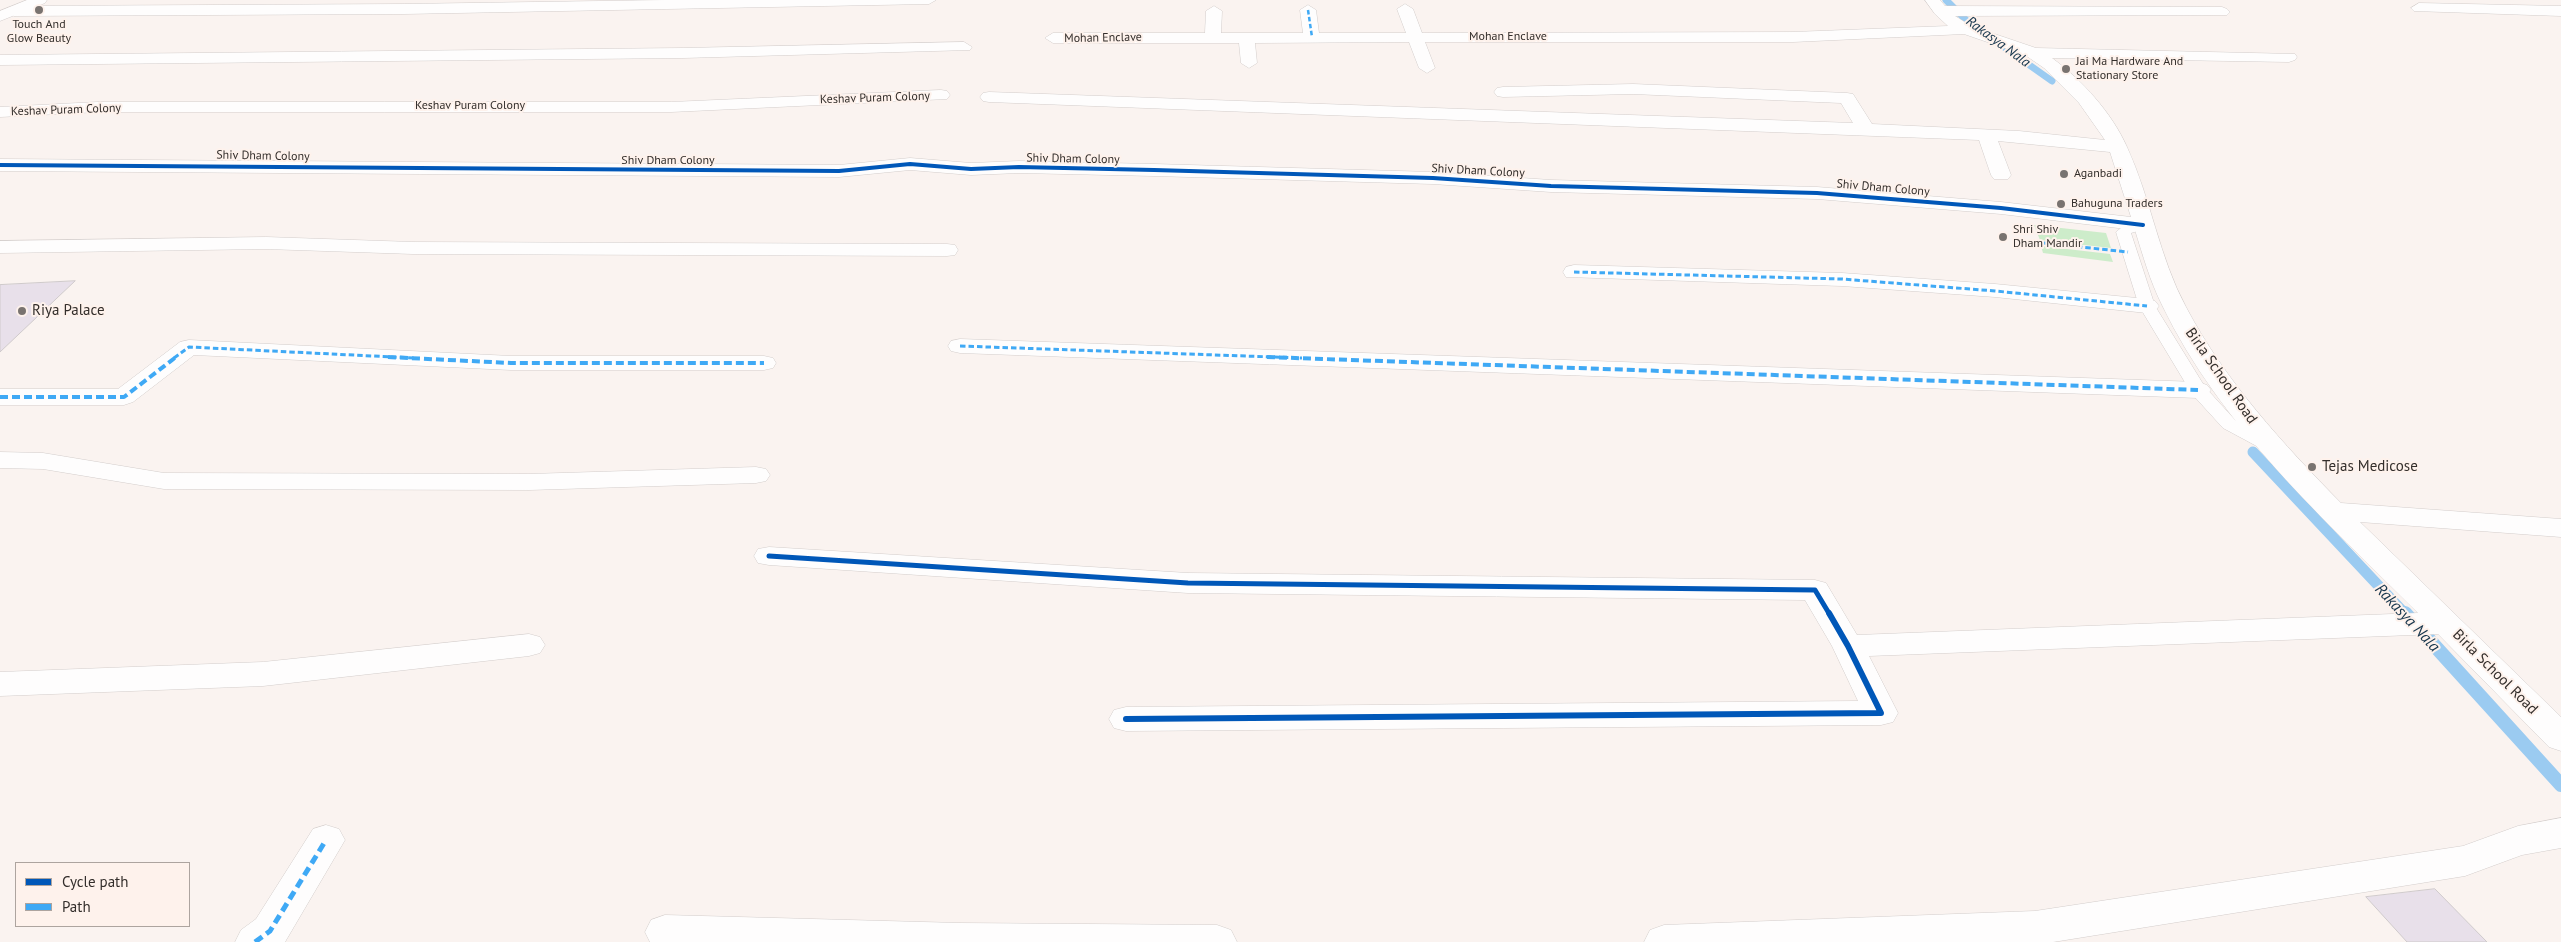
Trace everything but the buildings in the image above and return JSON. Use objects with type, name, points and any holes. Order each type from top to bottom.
[{"type":"street","points":[[7,14],[40,0]]},
{"type":"street","points":[[7,14],[928,0]]},
{"type":"street","points":[[2553,0],[2561,4]]},
{"type":"street","points":[[2419,8],[2561,11]]},
{"type":"street","points":[[1405,9],[1427,68]]},
{"type":"street","points":[[1947,9],[2222,12]]},
{"type":"street","name":"Birla School Road","points":[[1947,9],[1970,33],[2006,42],[2033,53],[2071,86],[2101,118],[2118,147],[2174,307],[2229,392],[2332,511],[2440,623],[2561,738]]},
{"type":"street","points":[[1213,36],[1214,10]]},
{"type":"street","points":[[1308,10],[1312,37]]},
{"type":"street","name":"Mohan Enclave","points":[[1053,38],[1213,36],[1793,37],[1970,33]]},
{"type":"street","points":[[1247,36],[1248,64]]},
{"type":"street","points":[[0,60],[683,53],[964,46]]},
{"type":"street","points":[[2033,53],[2289,57]]},
{"type":"street","points":[[1503,92],[1633,89],[1847,98],[1866,129]]},
{"type":"street","name":"Keshav Puram Colony","points":[[0,112],[157,107],[671,107],[941,95]]},
{"type":"street","points":[[990,97],[1866,129],[1987,136],[2118,147]]},
{"type":"street","points":[[1987,136],[2001,175]]},
{"type":"street","name":"Shiv Dham Colony","points":[[0,164],[656,171],[839,171],[910,164],[971,169],[1019,167],[1164,170],[1433,178],[1561,186],[1817,193],[2001,208],[2144,225]]},
{"type":"street","points":[[0,247],[266,243],[423,248],[947,250]]},
{"type":"street","points":[[1574,272],[1741,275],[1870,281],[2022,292],[2147,306]]},
{"type":"street","points":[[0,397],[124,397],[189,346],[511,363],[764,362]]},
{"type":"street","points":[[960,346],[2198,390]]},
{"type":"street","points":[[0,460],[43,461],[164,481],[528,482],[756,475]]},
{"type":"street","points":[[2332,511],[2561,528]]},
{"type":"street","points":[[769,556],[1188,583],[1815,590],[1848,646],[1881,713],[1126,719]]},
{"type":"street","points":[[1848,646],[2440,623]]},
{"type":"street","points":[[0,684],[263,674],[529,645]]},
{"type":"street","points":[[1664,942],[2035,928],[2465,861],[2518,841],[2561,833]]},
{"type":"street","points":[[255,942],[270,931],[326,840]]},
{"type":"street","points":[[665,932],[960,940],[1217,942]]},
{"type":"lane","points":[[2144,225],[2131,227],[2123,232],[2147,306],[2198,390],[2229,424],[2278,450]]},
{"type":"green space","points":[[2034,225],[2106,233],[2111,248],[2040,240]]},
{"type":"green space","points":[[2041,246],[2110,254],[2113,262],[2043,253]]},
{"type":"waterway","name":"Rakasya Nala","points":[[1946,0],[1967,21],[2052,81]]},
{"type":"waterway","name":"Rakasya Nala","points":[[2253,452],[2406,615]]},
{"type":"waterway","name":"Rakasya Nala","points":[[2405,613],[2561,785]]},
{"type":"marked path","points":[[1308,10],[1312,37]]},
{"type":"marked path","points":[[2043,243],[2128,252]]},
{"type":"marked path","points":[[1574,272],[1719,274],[1842,279],[2046,295],[2147,306]]},
{"type":"marked path","points":[[960,346],[2198,390]]},
{"type":"marked path","points":[[0,397],[124,397],[189,347],[511,363],[764,363]]},
{"type":"marked path","points":[[255,942],[270,931],[326,840]]},
{"type":"cycle path","points":[[0,165],[608,171],[839,171],[910,164],[971,169],[1019,167],[1154,170],[1433,178],[1551,186],[1817,193],[2001,208],[2143,225]]},
{"type":"cycle path","points":[[769,556],[1188,583],[1815,590],[1848,646],[1881,713],[1126,719]]},
{"type":"place","name":"Touch And Glow Beauty","points":[[39,10]]},
{"type":"place","name":"Jai Ma Hardware And Stationary Store","points":[[2066,69]]},
{"type":"place","name":"Aganbadi","points":[[2064,174]]},
{"type":"place","name":"Bahuguna Traders","points":[[2061,204]]},
{"type":"place","name":"Shri Shiv Dham Mandir","points":[[2003,237]]},
{"type":"place","name":"Riya Palace","points":[[22,311]]},
{"type":"place","name":"Tejas Medicose","points":[[2312,467]]}]
